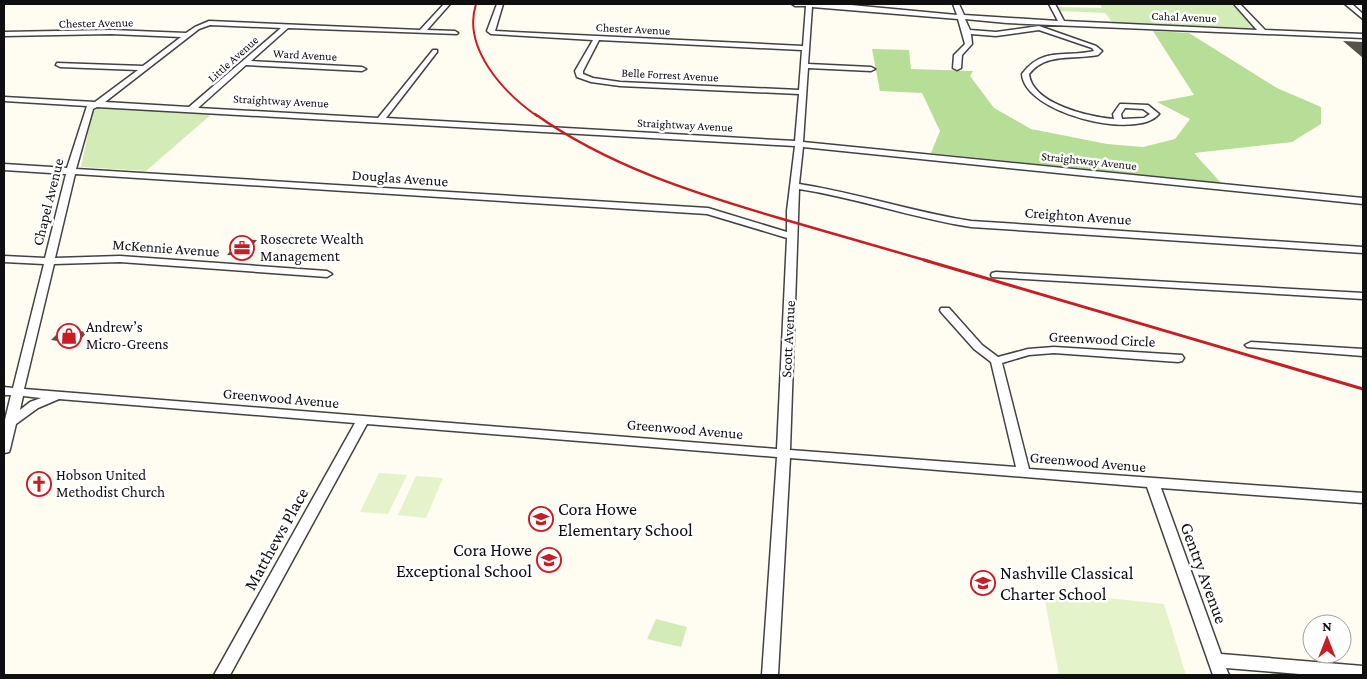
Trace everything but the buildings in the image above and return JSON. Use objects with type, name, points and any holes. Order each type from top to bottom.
[{"type":"street","points":[[422,31],[447,4]]},
{"type":"street","name":"Chester Avenue","points":[[500,4],[490,31],[493,33],[805,48]]},
{"type":"street","name":"Cahal Avenue","points":[[795,4],[961,18],[1363,36]]},
{"type":"street","name":"Scott Avenue","points":[[770,675],[783,454],[791,236],[809,4]]},
{"type":"street","points":[[956,4],[967,32],[969,44],[958,55],[957,68]]},
{"type":"street","points":[[1052,4],[1062,23]]},
{"type":"street","points":[[1237,4],[1263,32]]},
{"type":"street","points":[[1348,4],[1363,17]]},
{"type":"street","name":"Chapel Avenue","points":[[4,449],[71,171],[89,108],[197,28],[210,23],[288,25]]},
{"type":"street","points":[[288,25],[455,33]]},
{"type":"street","name":"Little Avenue","points":[[192,109],[246,64],[288,25]]},
{"type":"street","points":[[967,32],[996,34],[1039,28],[1094,47],[1098,51],[1095,53],[1064,54],[1040,60],[1028,69],[1025,75],[1026,82],[1035,94],[1053,106],[1080,116],[1119,122]]},
{"type":"street","name":"Chester Avenue","points":[[4,34],[111,32],[189,35]]},
{"type":"street","name":"Belle Forrest Avenue","points":[[597,38],[579,71],[580,75],[590,80],[802,92]]},
{"type":"street","points":[[380,120],[435,51]]},
{"type":"street","name":"Ward Avenue","points":[[246,64],[362,69]]},
{"type":"street","points":[[60,65],[145,68]]},
{"type":"street","points":[[804,66],[871,69]]},
{"type":"street","name":"Straightway Avenue","points":[[4,99],[799,144],[1363,201]]},
{"type":"street","name":"Douglas Avenue","points":[[4,167],[708,211],[791,236]]},
{"type":"street","name":"Creighton Avenue","points":[[795,186],[818,189],[947,222],[1363,250]]},
{"type":"street","name":"McKennie Avenue","points":[[4,259],[50,261],[120,259],[327,274]]},
{"type":"street","points":[[996,275],[1363,296]]},
{"type":"street","points":[[946,310],[978,347],[996,362],[1024,473]]},
{"type":"street","points":[[1251,345],[1363,353]]},
{"type":"street","name":"Greenwood Circle","points":[[996,362],[1028,352],[1054,350],[1178,358]]},
{"type":"street","name":"Greenwood Avenue","points":[[4,392],[1363,498]]},
{"type":"street","points":[[11,422],[34,405],[60,396]]},
{"type":"street","name":"Matthews Place","points":[[222,675],[363,420]]},
{"type":"street","name":"Gentry Avenue","points":[[1152,483],[1222,675]]},
{"type":"street","points":[[1216,660],[1363,673]]},
{"type":"green space","points":[[1100,4],[1232,4],[1253,28],[1113,23],[1105,13],[1059,11],[1057,7],[1102,8]]},
{"type":"green space","points":[[1153,31],[1189,33],[1277,88],[1321,107],[1321,124],[1292,142],[1194,153],[1221,183],[931,153],[940,131],[922,93],[880,91],[872,49],[909,50],[911,69],[973,71],[970,76],[994,108],[1031,129],[1107,144],[1143,147],[1175,139],[1190,119],[1157,102],[1194,95]]},
{"type":"green space","points":[[99,105],[214,112],[146,171],[81,167],[93,109]]},
{"type":"green space","points":[[379,473],[407,475],[388,514],[360,512]]},
{"type":"green space","points":[[416,476],[443,478],[426,518],[398,515]]},
{"type":"green space","points":[[1043,591],[1164,604],[1186,675],[1059,675]]},
{"type":"green space","points":[[656,619],[687,627],[681,647],[647,639]]},
{"type":"railway","points":[[476,4],[473,20],[475,37],[488,68],[511,95],[537,116]]},
{"type":"railway","points":[[535,114],[592,149],[684,188],[715,199],[928,261]]},
{"type":"railway","points":[[924,260],[1363,389]]},
{"type":"place","name":"Rosecrete Wealth Management","points":[[242,248]]},
{"type":"place","name":"Andrew’s Micro-Greens","points":[[69,336]]},
{"type":"place","name":"Hobson United Methodist Church","points":[[39,484]]},
{"type":"place","name":"Cora Howe Elementary School","points":[[541,519]]},
{"type":"place","name":"Cora Howe Exceptional School","points":[[549,560]]},
{"type":"place","name":"Nashville Classical Charter School","points":[[983,583]]}]
